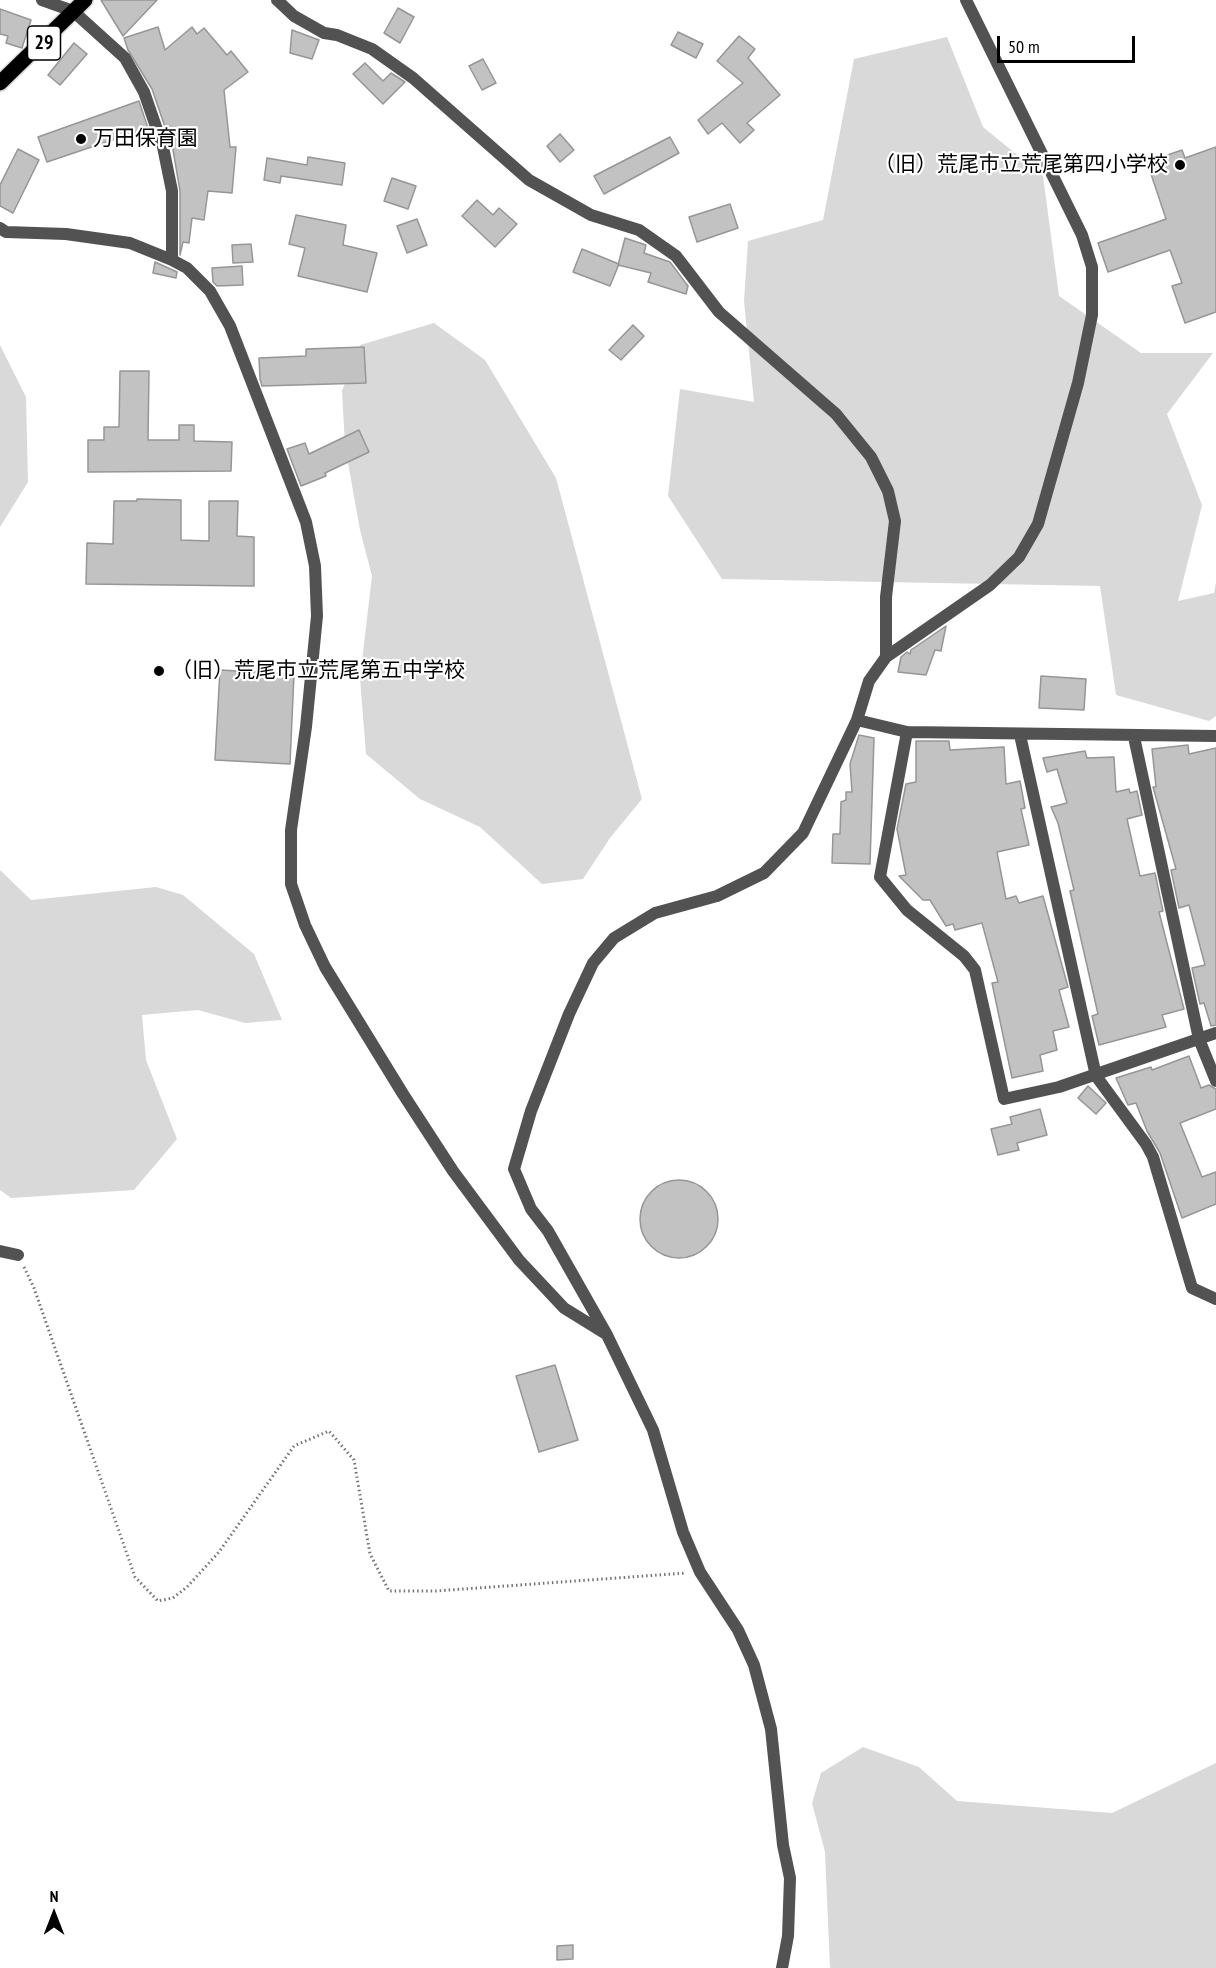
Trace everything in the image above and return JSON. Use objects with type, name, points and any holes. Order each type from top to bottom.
[{"type":"main road","name":"29","points":[[0,83],[79,5]]},
{"type":"street","points":[[42,0],[79,5],[125,58],[144,92],[163,147],[172,191],[172,260]]},
{"type":"street","points":[[277,0],[294,16],[324,33],[337,35],[372,49],[413,78],[529,180],[591,215],[639,230],[676,256],[719,312],[836,414],[871,457],[888,491],[895,521],[886,597],[886,657]]},
{"type":"street","points":[[782,1968],[788,1936],[790,1878],[783,1845],[771,1729],[754,1665],[738,1630],[700,1572],[683,1532],[653,1430],[607,1335],[548,1231],[531,1209],[514,1169],[531,1111],[569,1014],[593,963],[614,938],[655,913],[717,896],[764,873],[803,833],[857,720],[869,681],[886,657],[990,585],[1019,557],[1038,524],[1054,476],[1092,315],[1092,267],[1082,235],[966,0]]},
{"type":"street","points":[[0,228],[6,232],[66,234],[130,243],[172,260],[187,268],[210,291],[230,326],[306,522],[315,566],[317,616],[306,727],[291,830],[291,884],[304,925],[325,967],[403,1094],[453,1170],[519,1260],[564,1308],[607,1335]]},
{"type":"street","points":[[857,720],[907,732],[1134,737],[1216,736]]},
{"type":"street","points":[[907,732],[880,877],[907,910],[964,956],[975,970],[1004,1099],[1096,1076],[1216,1033]]},
{"type":"street","points":[[1020,735],[1096,1076],[1146,1144],[1152,1157],[1192,1288],[1216,1299]]},
{"type":"street","points":[[1134,737],[1199,1039],[1216,1081]]},
{"type":"street","points":[[0,1251],[18,1256]]},
{"type":"path","points":[[18,1256],[34,1288],[135,1577],[158,1601],[172,1598],[187,1587],[219,1552],[294,1446],[329,1431],[354,1460],[370,1554],[389,1591],[436,1591],[700,1572]]},
{"type":"shaded area","points":[[947,37],[983,127],[1043,176],[1059,296],[1141,353],[1213,353],[1167,414],[1202,505],[1178,601],[1214,593],[1216,582],[1216,716],[1209,721],[1116,695],[1100,586],[722,579],[668,496],[680,389],[754,402],[744,301],[748,241],[823,220],[854,59]]},
{"type":"shaded area","points":[[434,323],[485,360],[556,478],[642,799],[610,838],[583,879],[542,884],[480,827],[420,799],[366,754],[360,678],[372,576],[360,530],[345,446],[342,391],[360,345]]},
{"type":"shaded area","points":[[0,345],[26,397],[28,482],[0,527]]},
{"type":"shaded area","points":[[0,870],[31,900],[156,887],[183,895],[254,954],[282,1020],[245,1023],[198,1010],[142,1015],[146,1060],[177,1139],[134,1190],[11,1198],[0,1190]]},
{"type":"shaded area","points":[[863,1747],[919,1767],[957,1801],[1112,1813],[1216,1763],[1216,1968],[830,1968],[825,1852],[812,1803],[821,1773]]},
{"type":"building","points":[[101,0],[157,0],[123,36]]},
{"type":"building","points":[[398,8],[414,17],[400,43],[384,33]]},
{"type":"building","points":[[0,9],[31,20],[22,48],[6,43],[8,36],[0,34]]},
{"type":"building","points":[[158,27],[165,50],[192,27],[197,34],[204,28],[227,55],[231,51],[248,72],[224,90],[230,147],[236,147],[232,193],[208,191],[204,220],[192,218],[189,243],[183,242],[180,255],[180,191],[169,126],[165,127],[152,89],[128,50],[124,38]]},
{"type":"building","points":[[292,30],[319,40],[312,59],[290,53]]},
{"type":"building","points":[[678,32],[703,44],[696,58],[671,45]]},
{"type":"building","points":[[739,36],[755,49],[748,58],[780,95],[747,123],[754,130],[740,143],[722,123],[708,134],[698,120],[743,83],[717,61]]},
{"type":"building","points":[[74,43],[87,54],[60,85],[48,75]]},
{"type":"building","points":[[483,59],[496,83],[482,90],[469,66]]},
{"type":"building","points":[[365,63],[383,81],[391,73],[405,82],[383,104],[353,74]]},
{"type":"building","points":[[139,101],[148,128],[47,162],[38,137]]},
{"type":"building","points":[[560,134],[574,150],[560,162],[547,146]]},
{"type":"building","points":[[670,137],[679,153],[604,194],[594,176]]},
{"type":"building","points":[[1216,147],[1216,312],[1185,323],[1172,286],[1182,283],[1170,250],[1108,272],[1098,243],[1166,219],[1147,162],[1182,150],[1185,158]]},
{"type":"building","points":[[18,149],[39,160],[13,213],[0,206],[0,185]]},
{"type":"building","points":[[308,157],[345,163],[342,185],[281,176],[280,183],[264,180],[267,158],[307,165]]},
{"type":"building","points":[[392,178],[416,186],[408,209],[384,201]]},
{"type":"building","points":[[477,200],[493,215],[499,208],[517,224],[495,247],[462,216]]},
{"type":"building","points":[[730,204],[738,228],[697,242],[689,217]]},
{"type":"building","points":[[296,215],[346,225],[343,245],[377,253],[367,292],[298,276],[305,248],[289,244]]},
{"type":"building","points":[[417,219],[427,245],[407,253],[397,226]]},
{"type":"building","points":[[625,238],[646,245],[644,253],[670,262],[688,286],[686,294],[648,282],[651,273],[618,265]]},
{"type":"building","points":[[251,244],[253,262],[233,263],[232,245]]},
{"type":"building","points":[[582,249],[619,264],[610,286],[573,272]]},
{"type":"building","points":[[155,262],[177,272],[176,278],[153,273]]},
{"type":"building","points":[[242,266],[243,285],[217,286],[213,282],[212,268]]},
{"type":"building","points":[[633,325],[644,336],[621,360],[609,350]]},
{"type":"building","points":[[364,347],[366,383],[262,386],[259,358],[306,356],[306,349]]},
{"type":"building","points":[[120,371],[149,371],[148,440],[179,440],[179,425],[194,425],[194,441],[232,442],[231,471],[88,472],[88,440],[104,440],[104,427],[119,427]]},
{"type":"building","points":[[359,430],[369,452],[325,473],[326,476],[301,486],[287,449],[305,443],[309,454]]},
{"type":"building","points":[[137,499],[181,500],[181,540],[209,541],[209,501],[238,501],[237,536],[254,537],[254,586],[86,584],[87,543],[113,544],[114,501],[137,501]]},
{"type":"building","points":[[946,626],[941,651],[935,650],[926,675],[898,672],[901,657],[907,652],[910,654],[911,650]]},
{"type":"building","points":[[220,670],[294,674],[290,764],[215,760]]},
{"type":"building","points":[[1041,676],[1086,679],[1084,710],[1039,708]]},
{"type":"building","points":[[859,735],[874,738],[870,864],[832,863],[833,834],[840,834],[841,802],[846,800],[846,792],[852,792],[850,764]]},
{"type":"building","points":[[916,741],[949,741],[950,750],[1004,747],[1006,784],[1020,781],[1025,808],[1021,809],[1029,845],[997,852],[1006,899],[1016,896],[1019,903],[1043,896],[1068,987],[1059,990],[1069,1027],[1053,1031],[1057,1050],[1040,1055],[1043,1071],[1012,1078],[992,983],[998,982],[982,923],[955,930],[953,924],[946,926],[930,900],[923,900],[899,876],[906,875],[897,829],[906,784],[916,782]]},
{"type":"building","points":[[1188,745],[1189,754],[1216,748],[1216,1025],[1211,1026],[1204,1003],[1200,1004],[1192,968],[1205,965],[1189,905],[1179,908],[1171,870],[1176,869],[1153,787],[1156,787],[1152,749]]},
{"type":"building","points":[[1085,751],[1087,758],[1114,757],[1116,792],[1129,789],[1130,793],[1137,791],[1142,815],[1127,819],[1140,876],[1155,873],[1163,911],[1159,912],[1184,1009],[1162,1015],[1166,1027],[1099,1045],[1092,1016],[1098,1014],[1070,891],[1074,890],[1058,823],[1051,807],[1067,803],[1057,769],[1047,772],[1043,758]]},
{"type":"building","points":[[1189,1056],[1201,1088],[1209,1085],[1216,1089],[1216,1109],[1180,1123],[1202,1177],[1216,1172],[1216,1204],[1182,1218],[1160,1153],[1147,1131],[1136,1103],[1128,1105],[1116,1078],[1151,1067],[1152,1070]]},
{"type":"building","points":[[1088,1086],[1106,1103],[1096,1114],[1078,1098]]},
{"type":"building","points":[[1040,1109],[1047,1135],[1017,1143],[1019,1150],[998,1155],[991,1129],[1012,1124],[1010,1117]]},
{"type":"building","points":[[679,1180],[694,1183],[706,1192],[715,1204],[718,1219],[715,1234],[706,1246],[694,1255],[679,1258],[664,1255],[652,1246],[643,1234],[640,1219],[643,1204],[652,1192],[664,1183]]},
{"type":"building","points":[[555,1365],[578,1440],[539,1452],[516,1376]]},
{"type":"building","points":[[573,1945],[573,1959],[557,1960],[557,1946]]},
{"type":"place","name":"万田保育園","points":[[81,139]]},
{"type":"place","name":"（旧）荒尾市立荒尾第四小学校","points":[[1180,165]]},
{"type":"place","name":"（旧）荒尾市立荒尾第五中学校","points":[[159,671]]}]
